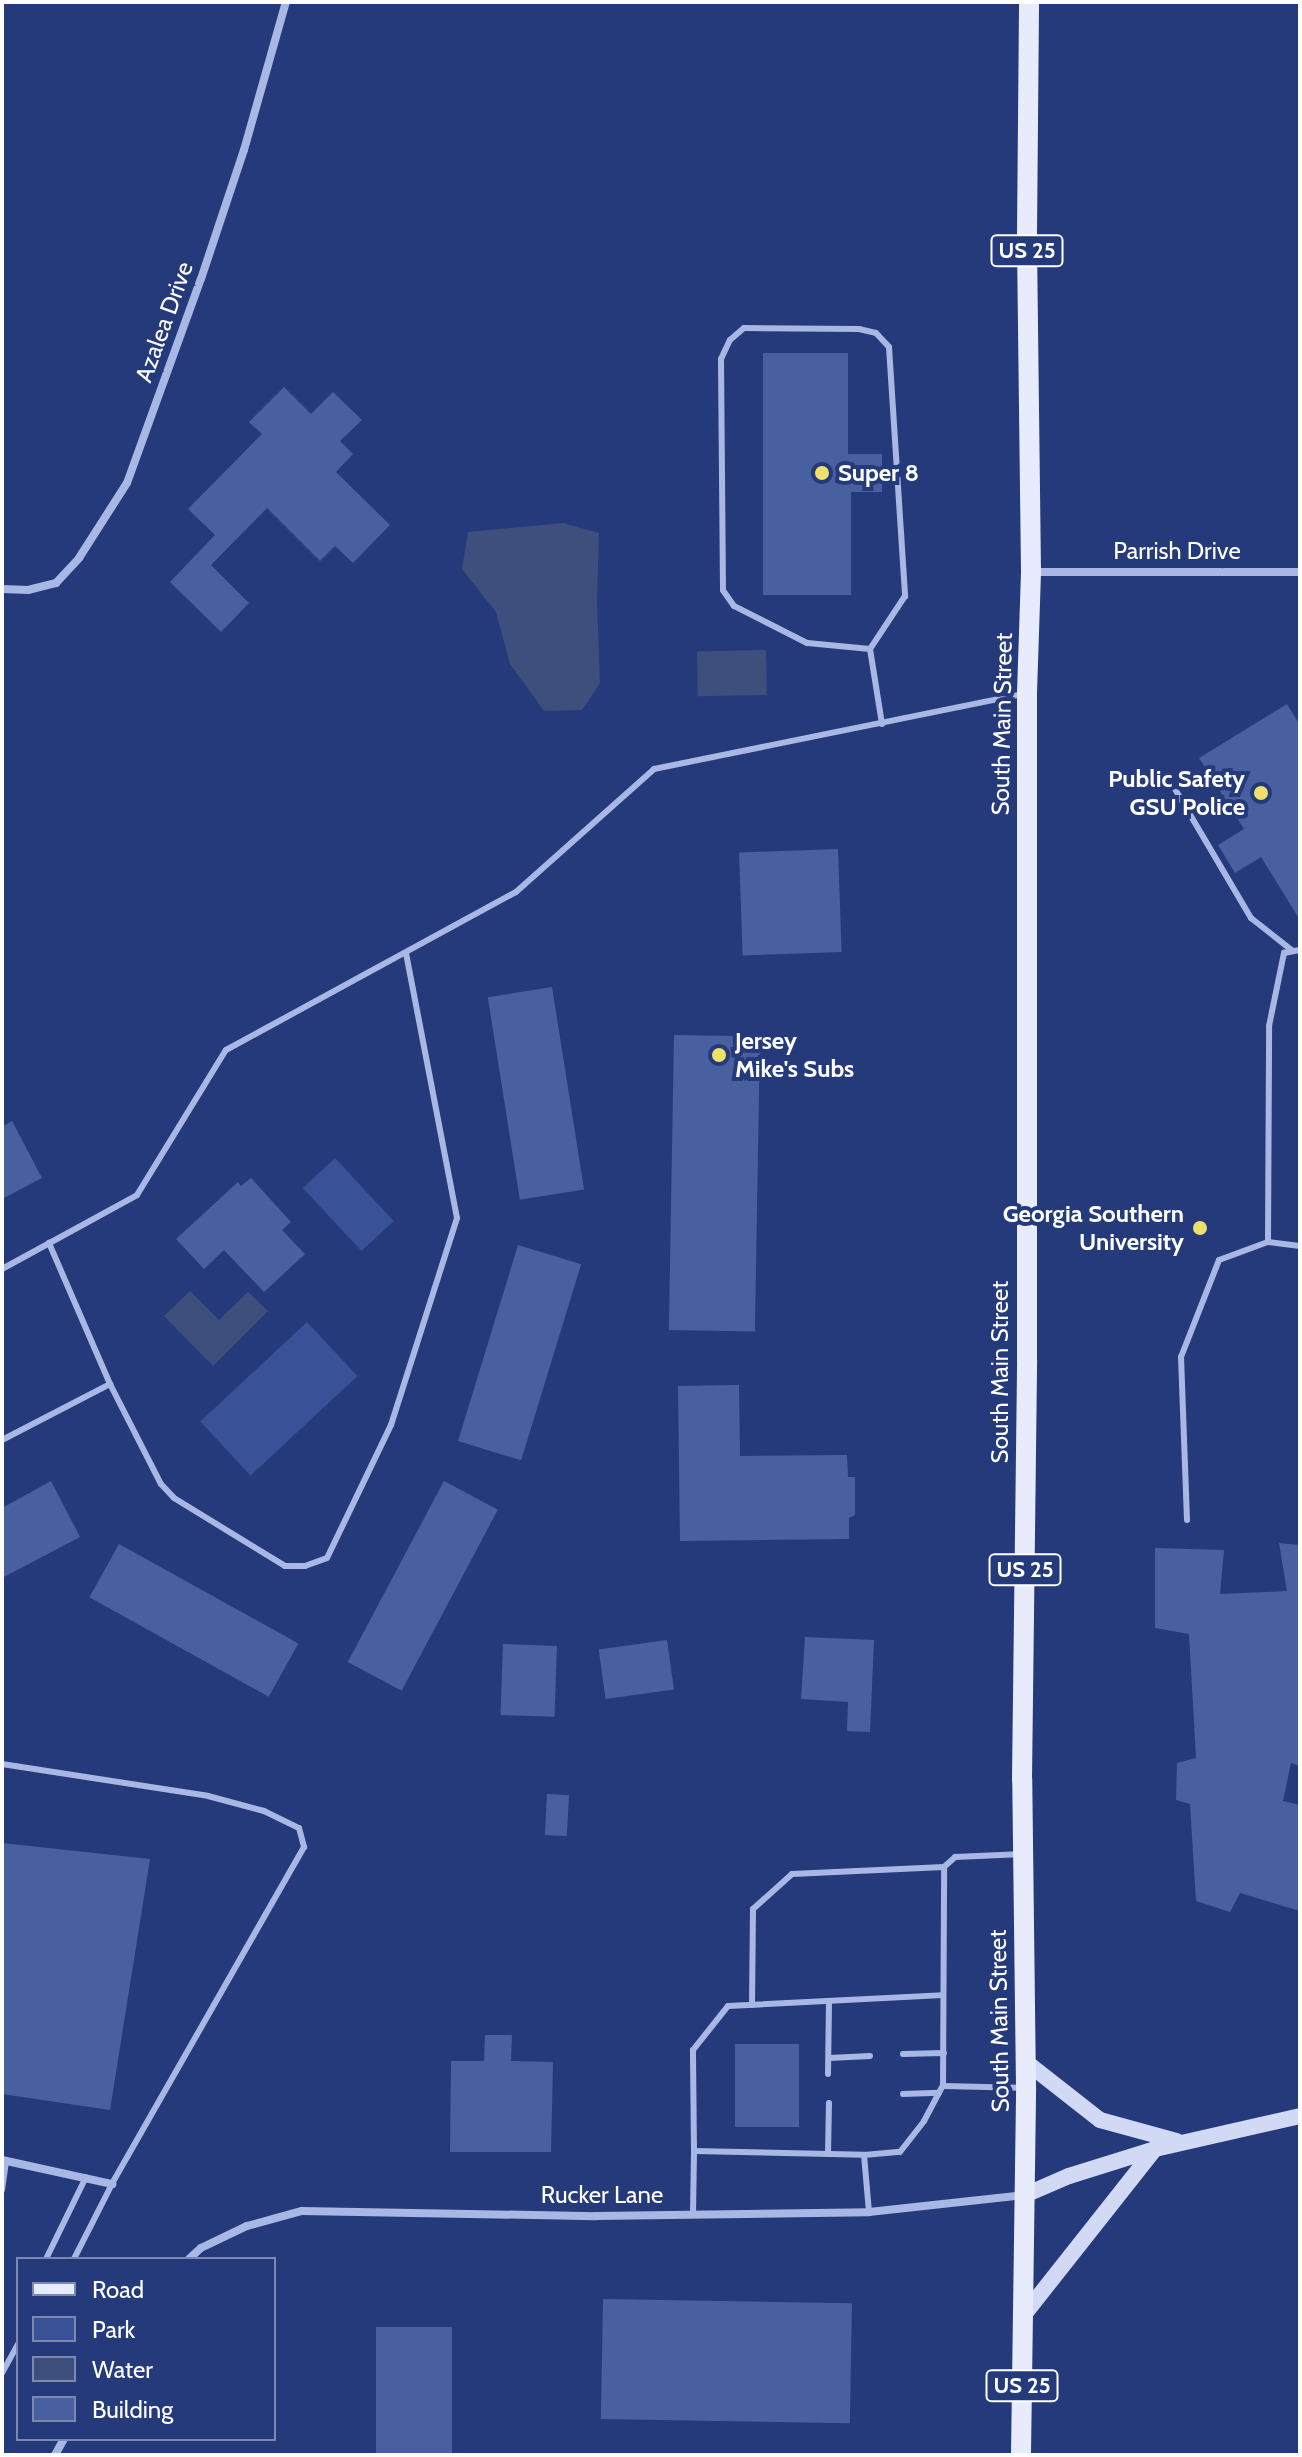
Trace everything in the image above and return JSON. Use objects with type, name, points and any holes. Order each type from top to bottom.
[{"type":"main road","name":"South Main Street","points":[[1021,2455],[1026,2088],[1023,1854],[1027,693],[1031,572],[1027,236],[1029,2]]},
{"type":"street","name":"Azalea Drive","points":[[2,589],[28,590],[56,583],[79,558],[127,483],[216,236],[286,2]]},
{"type":"street","name":"Parrish Drive","points":[[1031,572],[1300,572]]},
{"type":"street","points":[[1026,2062],[1100,2120],[1182,2142]]},
{"type":"street","points":[[1025,2195],[1069,2176],[1155,2149],[1300,2116]]},
{"type":"street","points":[[1023,2316],[1155,2149]]},
{"type":"street","points":[[4,2160],[112,2184]]},
{"type":"street","name":"Rucker Lane","points":[[191,2257],[201,2248],[247,2226],[302,2211],[693,2215],[869,2212],[1025,2195]]},
{"type":"lane","points":[[870,649],[807,643],[734,606],[723,590],[721,359],[730,340],[744,328],[859,329],[876,333],[889,347],[905,596],[870,649],[882,724]]},
{"type":"lane","points":[[2,1269],[137,1195],[226,1050],[516,892],[654,769],[1027,693]]},
{"type":"lane","points":[[1175,789],[1251,918],[1297,951]]},
{"type":"lane","points":[[1268,1242],[1269,1026],[1284,953],[1297,951]]},
{"type":"lane","points":[[49,1243],[110,1384],[161,1484],[174,1498],[285,1566],[305,1566],[327,1558],[391,1425],[457,1218],[406,953]]},
{"type":"lane","points":[[1187,1520],[1181,1357],[1219,1260],[1268,1242],[1300,1246]]},
{"type":"lane","points":[[2,1440],[110,1384]]},
{"type":"lane","points":[[2,1764],[208,1796],[264,1811],[299,1828],[304,1847],[112,2184],[75,2257]]},
{"type":"lane","points":[[752,2005],[753,1909],[792,1874],[944,1867],[955,1857],[1023,1854]]},
{"type":"lane","points":[[694,2151],[864,2155],[900,2152],[942,2090],[944,1867]]},
{"type":"lane","points":[[693,2215],[693,2050],[728,2006],[943,1995]]},
{"type":"lane","points":[[828,2074],[829,2001]]},
{"type":"lane","points":[[903,2054],[944,2053]]},
{"type":"lane","points":[[829,2058],[870,2056]]},
{"type":"lane","points":[[903,2094],[1026,2088]]},
{"type":"lane","points":[[828,2154],[829,2103]]},
{"type":"lane","points":[[864,2155],[869,2212]]},
{"type":"lane","points":[[2,2190],[4,2160]]},
{"type":"lane","points":[[47,2257],[86,2177]]},
{"type":"lane","points":[[2,2373],[16,2348]]},
{"type":"green space","points":[[335,1158],[394,1221],[361,1251],[303,1188]]},
{"type":"green space","points":[[307,1322],[357,1376],[251,1476],[200,1422]]},
{"type":"water","points":[[563,523],[599,533],[597,602],[600,683],[582,710],[544,711],[510,664],[496,612],[462,569],[468,532]]},
{"type":"water","points":[[766,650],[767,695],[698,696],[697,651]]},
{"type":"water","points":[[190,1291],[219,1320],[248,1292],[268,1311],[213,1366],[164,1316]]},
{"type":"building","name":"Super 8","points":[[763,353],[848,353],[848,454],[882,454],[882,492],[851,492],[851,595],[763,595]]},
{"type":"building","points":[[284,387],[311,414],[333,392],[362,420],[340,441],[353,454],[336,472],[390,525],[353,563],[335,546],[320,561],[267,508],[211,565],[249,603],[221,632],[170,582],[215,535],[188,509],[262,434],[249,422]]},
{"type":"building","name":"Public Safety GSU Police","points":[[1287,704],[1300,725],[1300,920],[1261,857],[1235,873],[1218,845],[1244,829],[1199,758]]},
{"type":"building","points":[[838,849],[842,952],[743,955],[739,852]]},
{"type":"building","points":[[552,987],[584,1189],[520,1200],[488,997]]},
{"type":"building","points":[[674,1035],[760,1037],[755,1331],[669,1330]]},
{"type":"building","points":[[12,1121],[42,1178],[2,1199],[2,1127]]},
{"type":"building","points":[[251,1178],[291,1222],[282,1230],[305,1254],[264,1292],[224,1250],[204,1269],[176,1239],[238,1182],[241,1186]]},
{"type":"building","points":[[518,1245],[581,1264],[521,1460],[458,1441]]},
{"type":"building","points":[[739,1385],[740,1456],[847,1455],[848,1477],[855,1477],[855,1515],[849,1518],[849,1539],[680,1541],[678,1386]]},
{"type":"building","points":[[51,1481],[80,1537],[2,1578],[2,1508]]},
{"type":"building","points":[[444,1481],[498,1510],[402,1691],[348,1662]]},
{"type":"building","points":[[1279,1543],[1300,1545],[1300,1766],[1291,1763],[1283,1801],[1300,1805],[1300,1911],[1240,1893],[1230,1912],[1196,1901],[1190,1804],[1176,1800],[1177,1763],[1196,1758],[1189,1634],[1155,1628],[1155,1548],[1224,1550],[1220,1594],[1287,1591]]},
{"type":"building","points":[[119,1544],[298,1643],[269,1697],[89,1597]]},
{"type":"building","points":[[805,1637],[874,1640],[870,1732],[847,1731],[848,1702],[801,1699]]},
{"type":"building","points":[[667,1640],[674,1690],[606,1699],[599,1650]]},
{"type":"building","points":[[503,1644],[557,1646],[554,1717],[501,1715]]},
{"type":"building","points":[[547,1794],[569,1795],[567,1836],[545,1835]]},
{"type":"building","points":[[2,1843],[150,1859],[110,2110],[2,2094]]},
{"type":"building","points":[[485,2035],[512,2035],[511,2061],[553,2062],[551,2152],[450,2152],[451,2061],[484,2061]]},
{"type":"building","points":[[735,2044],[799,2044],[799,2127],[735,2127]]},
{"type":"building","points":[[603,2299],[852,2303],[850,2423],[601,2419]]},
{"type":"building","points":[[376,2327],[452,2327],[452,2455],[376,2455]]},
{"type":"place","name":"Super 8","points":[[822,473]]},
{"type":"place","name":"Public Safety GSU Police","points":[[1261,793]]},
{"type":"place","name":"Jersey Mike's Subs","points":[[719,1055]]},
{"type":"place","name":"Georgia Southern University","points":[[1200,1228]]}]
